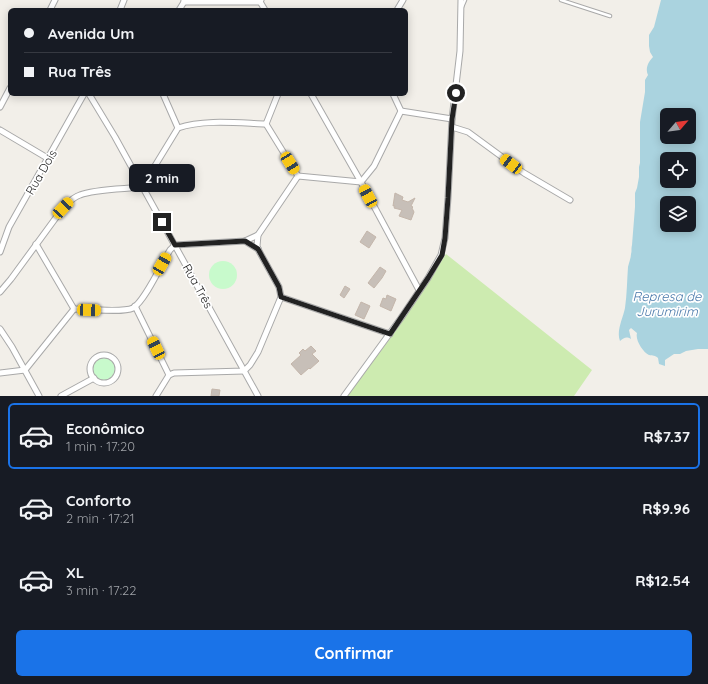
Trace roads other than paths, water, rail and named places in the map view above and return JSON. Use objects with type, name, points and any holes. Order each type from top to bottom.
[{"type":"street","points":[[344,396],[390,334],[442,255],[445,238],[448,198],[452,119],[460,51],[461,0]]},
{"type":"street","points":[[184,1],[260,1]]},
{"type":"street","points":[[0,107],[8,92]]},
{"type":"street","name":"Rua Dois","points":[[0,252],[9,227],[49,159],[83,96]]},
{"type":"street","name":"Rua Três","points":[[90,96],[175,245],[258,396]]},
{"type":"street","points":[[164,96],[178,128]]},
{"type":"street","points":[[266,124],[277,96]]},
{"type":"street","points":[[312,96],[361,182],[419,290]]},
{"type":"street","points":[[394,96],[401,111]]},
{"type":"street","points":[[401,111],[452,119]]},
{"type":"street","points":[[361,182],[374,166],[401,111]]},
{"type":"street","points":[[0,292],[63,208],[72,199],[79,195],[88,193],[142,187],[178,128],[200,123],[266,124]]},
{"type":"street","points":[[266,124],[298,176]]},
{"type":"street","points":[[452,127],[468,132],[524,173],[570,200]]},
{"type":"street","points":[[0,130],[49,159]]},
{"type":"street","points":[[298,176],[361,182]]},
{"type":"street","points":[[156,396],[169,375],[174,373],[244,372],[250,365],[258,352],[281,297],[279,287],[258,249],[258,235],[298,176]]},
{"type":"street","points":[[74,309],[124,310],[135,306],[149,288],[170,250],[175,245],[245,241],[258,235]]},
{"type":"street","points":[[245,241],[258,249]]},
{"type":"street","points":[[36,244],[74,309]]},
{"type":"street","points":[[281,297],[390,334]]},
{"type":"street","points":[[135,306],[169,375]]},
{"type":"street","points":[[0,373],[25,370],[74,309]]},
{"type":"street","points":[[0,330],[39,396]]},
{"type":"street","points":[[103,355],[108,355],[115,360],[118,367],[118,372],[112,380],[103,383],[98,382],[94,378],[91,374],[90,368],[94,359],[103,355]]},
{"type":"street","points":[[62,396],[94,378]]},
{"type":"lane","points":[[461,9],[465,0]]},
{"type":"lane","points":[[561,0],[610,16]]},
{"type":"water","name":"Represa de Jurumirim","points":[[661,0],[708,0],[708,349],[698,349],[686,351],[680,354],[674,354],[665,360],[665,366],[659,364],[657,357],[649,355],[644,351],[638,342],[637,333],[631,328],[629,330],[631,339],[625,338],[620,341],[619,337],[620,324],[625,308],[628,267],[631,257],[635,193],[639,177],[640,163],[640,122],[645,92],[645,80],[648,75],[648,66],[653,57],[650,52],[649,35],[654,27]]}]
